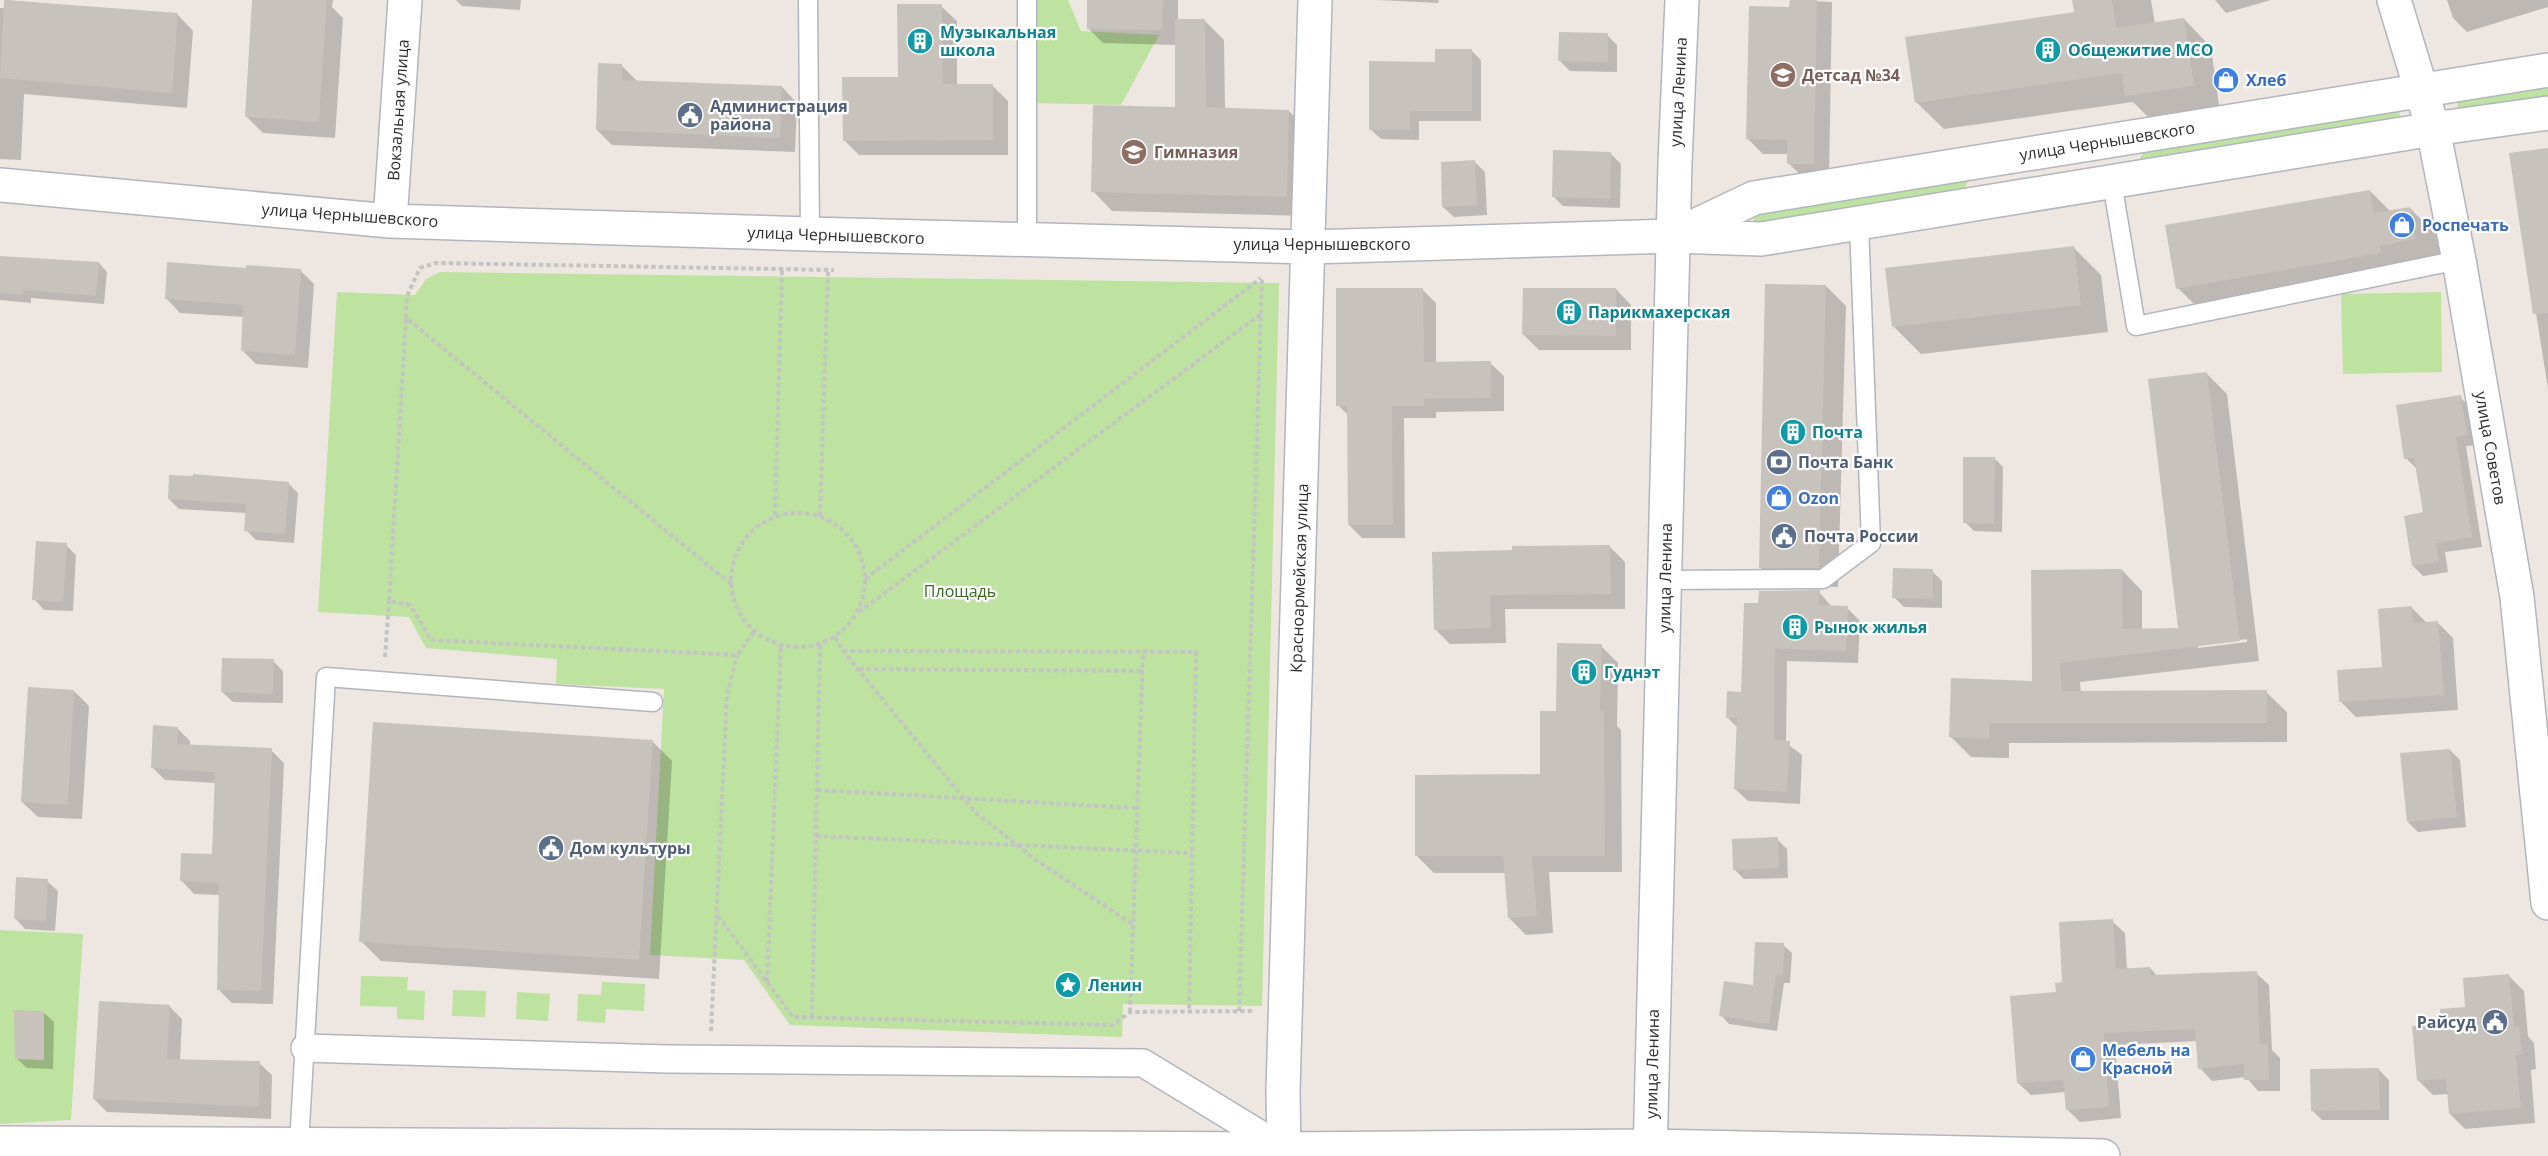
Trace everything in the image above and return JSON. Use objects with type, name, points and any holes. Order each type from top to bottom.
[{"type":"street","name":"Вокзальная улица","points":[[390,221],[405,0]]},
{"type":"street","name":"Красноармейская улица","points":[[1284,1153],[1284,1078],[1315,0]]},
{"type":"street","name":"улица Ленина","points":[[1650,1151],[1673,236],[1682,0]]},
{"type":"street","name":"улица Советов","points":[[2394,0],[2433,129],[2459,260],[2517,597],[2548,903]]},
{"type":"street","name":"улица Чернышевского","points":[[1673,236],[1754,198],[2548,70]]},
{"type":"street","name":"улица Чернышевского","points":[[0,185],[390,221],[1028,240],[1263,262],[1309,262],[1673,236],[1761,239],[2433,129],[2548,113]]},
{"type":"street","points":[[305,1048],[667,1059],[1143,1063],[1284,1153]]},
{"type":"street","points":[[0,1143],[1284,1153],[1650,1151],[2103,1156]]},
{"type":"lane","points":[[808,0],[810,234]]},
{"type":"lane","points":[[1027,0],[1028,240]]},
{"type":"lane","points":[[2112,182],[2136,326],[2459,260]]},
{"type":"lane","points":[[1665,580],[1823,579],[1871,543],[1859,224]]},
{"type":"lane","points":[[299,1144],[326,677],[653,702]]},
{"type":"path","points":[[866,579],[1263,262],[1309,262]]},
{"type":"path","points":[[1250,277],[1263,262]]},
{"type":"path","points":[[1239,1011],[1263,262]]},
{"type":"path","points":[[384,682],[407,296],[420,268],[435,263],[840,270]]},
{"type":"path","points":[[775,515],[782,269]]},
{"type":"path","points":[[820,516],[828,270]]},
{"type":"path","points":[[859,612],[865,596],[866,566],[852,538],[820,516],[804,512],[775,515],[752,530],[738,548],[731,569],[732,597],[740,615],[754,632],[781,644],[799,648],[820,645],[844,631],[859,612],[1261,314]]},
{"type":"path","points":[[406,318],[731,584]]},
{"type":"path","points":[[389,601],[410,605],[431,640],[736,655]]},
{"type":"path","points":[[709,1058],[727,694],[736,655],[754,632]]},
{"type":"path","points":[[835,637],[843,651],[975,812],[1132,924]]},
{"type":"path","points":[[767,983],[781,644]]},
{"type":"path","points":[[812,1017],[820,645]]},
{"type":"path","points":[[843,651],[1196,651],[1189,1012]]},
{"type":"path","points":[[1130,1012],[1143,651]]},
{"type":"path","points":[[858,669],[1142,671]]},
{"type":"path","points":[[817,790],[1137,808]]},
{"type":"path","points":[[816,836],[1193,854]]},
{"type":"green space","points":[[1033,0],[1068,0],[1081,31],[1159,35],[1121,105],[1032,103]]},
{"type":"green space","points":[[2548,78],[2548,104],[2459,116],[2456,92]]},
{"type":"green space","points":[[2397,103],[2403,128],[2134,173],[2148,140]]},
{"type":"green space","points":[[1972,173],[1959,200],[1753,231],[1755,207]]},
{"type":"green space","name":"Площадь","points":[[440,272],[1279,283],[1262,1006],[1123,1004],[1122,1037],[790,1025],[744,960],[650,955],[664,689],[556,684],[557,659],[426,648],[409,617],[318,612],[337,292],[415,295],[426,279]]},
{"type":"green space","points":[[2441,292],[2442,372],[2343,374],[2341,294]]},
{"type":"green space","points":[[0,930],[83,934],[71,1120],[0,1124]]},
{"type":"green space","points":[[361,976],[408,977],[407,990],[425,991],[424,1020],[397,1019],[397,1007],[360,1006]]},
{"type":"green space","points":[[602,982],[645,984],[644,1011],[606,1009],[605,1023],[577,1021],[578,994],[601,995]]},
{"type":"green space","points":[[453,990],[486,991],[485,1017],[452,1016]]},
{"type":"green space","points":[[517,992],[550,994],[548,1021],[516,1019]]},
{"type":"building","points":[[4,0],[178,13],[172,93],[0,78]]},
{"type":"building","points":[[252,0],[327,0],[319,122],[245,117]]},
{"type":"building","points":[[1087,0],[1163,0],[1162,30],[1087,29]]},
{"type":"building","name":"Детсад №34","points":[[1790,0],[1817,0],[1814,164],[1787,164],[1787,140],[1746,139],[1749,6],[1789,7]]},
{"type":"building","name":"Общежитие МСО","points":[[2072,0],[2112,0],[2116,28],[2184,18],[2194,86],[2125,96],[2122,73],[1915,103],[1905,37],[2074,12]]},
{"type":"building","name":"Музыкальная школа","points":[[897,4],[942,4],[943,84],[993,84],[993,140],[843,141],[842,77],[898,77]]},
{"type":"building","name":"Гимназия","points":[[1175,19],[1205,19],[1206,107],[1289,110],[1287,197],[1091,192],[1093,105],[1175,107]]},
{"type":"building","points":[[1559,32],[1608,33],[1608,62],[1558,61]]},
{"type":"building","points":[[1435,49],[1472,49],[1472,111],[1410,111],[1410,130],[1369,130],[1369,61],[1435,62]]},
{"type":"building","points":[[598,63],[622,64],[622,80],[782,86],[780,138],[596,130]]},
{"type":"building","points":[[2548,148],[2548,313],[2533,314],[2509,153]]},
{"type":"building","points":[[1553,150],[1611,152],[1610,199],[1552,197]]},
{"type":"building","points":[[1475,160],[1477,205],[1442,207],[1441,162]]},
{"type":"building","points":[[2370,190],[2374,213],[2410,207],[2416,239],[2380,246],[2381,253],[2176,289],[2165,225]]},
{"type":"building","points":[[2074,246],[2081,305],[1892,327],[1885,268]]},
{"type":"building","points":[[0,256],[99,262],[96,296],[23,290],[23,295],[0,293]]},
{"type":"building","points":[[167,262],[246,268],[246,265],[301,269],[295,355],[241,351],[243,305],[165,299]]},
{"type":"building","name":"Почта","points":[[1765,284],[1826,285],[1819,568],[1759,568]]},
{"type":"building","points":[[1336,288],[1423,288],[1424,362],[1491,361],[1491,398],[1424,399],[1424,406],[1392,406],[1393,525],[1348,525],[1347,406],[1336,406]]},
{"type":"building","name":"Парикмахерская","points":[[1523,288],[1616,288],[1616,336],[1522,335]]},
{"type":"building","points":[[2207,372],[2240,641],[2060,663],[2062,691],[2267,690],[2267,723],[1990,723],[1989,739],[1949,737],[1951,678],[2032,681],[2031,570],[2122,569],[2123,629],[2178,628],[2148,379]]},
{"type":"building","points":[[2461,395],[2467,435],[2456,437],[2472,537],[2436,543],[2439,562],[2412,566],[2404,516],[2423,512],[2414,458],[2404,459],[2396,405]]},
{"type":"building","points":[[1963,457],[1995,457],[1994,524],[1963,523]]},
{"type":"building","points":[[193,474],[289,482],[285,534],[244,531],[246,504],[168,499],[169,475],[193,476]]},
{"type":"building","points":[[36,541],[67,543],[63,602],[32,600]]},
{"type":"building","points":[[1610,545],[1611,594],[1490,595],[1491,628],[1434,630],[1432,552],[1512,550],[1512,546]]},
{"type":"building","points":[[1893,568],[1933,569],[1933,599],[1892,598]]},
{"type":"building","points":[[1820,590],[1819,605],[1848,606],[1846,651],[1775,648],[1774,740],[1790,741],[1787,792],[1734,789],[1737,718],[1726,718],[1727,691],[1741,692],[1744,603],[1758,603],[1759,591]]},
{"type":"building","points":[[2412,606],[2413,623],[2438,621],[2444,695],[2339,702],[2337,670],[2382,667],[2378,609]]},
{"type":"building","points":[[1557,643],[1602,644],[1600,711],[1604,711],[1605,856],[1532,856],[1537,916],[1508,918],[1503,856],[1415,856],[1415,775],[1540,774],[1540,711],[1556,711]]},
{"type":"building","points":[[222,658],[274,659],[273,694],[221,692]]},
{"type":"building","points":[[28,687],[74,690],[68,805],[21,802]]},
{"type":"building","points":[[373,722],[653,740],[639,960],[359,942]]},
{"type":"building","points":[[153,725],[178,727],[177,744],[272,748],[261,991],[217,990],[219,883],[180,881],[181,853],[212,854],[215,772],[151,768]]},
{"type":"building","points":[[2450,749],[2457,817],[2407,822],[2400,753]]},
{"type":"building","points":[[1778,837],[1779,868],[1733,870],[1732,839]]},
{"type":"building","points":[[16,877],[48,879],[46,921],[14,919]]},
{"type":"building","points":[[2113,919],[2116,969],[2150,967],[2151,975],[2257,971],[2260,1044],[2268,1044],[2269,1080],[2244,1080],[2244,1064],[2198,1069],[2195,1029],[2104,1033],[2109,1107],[2066,1110],[2063,1080],[2017,1083],[2010,996],[2056,992],[2055,983],[2062,982],[2059,922]]},
{"type":"building","points":[[1755,942],[1784,943],[1783,976],[1776,975],[1769,1024],[1719,1016],[1724,981],[1753,985]]},
{"type":"building","points":[[2509,974],[2514,1027],[2519,1026],[2522,1054],[2516,1055],[2521,1108],[2449,1114],[2446,1079],[2417,1081],[2412,1026],[2441,1023],[2440,1009],[2465,1007],[2463,978]]},
{"type":"building","points":[[99,1001],[170,1005],[167,1059],[260,1061],[259,1107],[93,1099]]},
{"type":"building","points":[[14,1010],[44,1011],[44,1060],[15,1059]]},
{"type":"building","points":[[2379,1068],[2380,1110],[2311,1111],[2310,1069]]},
{"type":"place","name":"Музыкальная школа","points":[[920,41]]},
{"type":"place","name":"Общежитие МСО","points":[[2048,50]]},
{"type":"place","name":"Детсад №34","points":[[1783,75]]},
{"type":"place","name":"Хлеб","points":[[2226,80]]},
{"type":"place","name":"Администрация района","points":[[690,115]]},
{"type":"place","name":"Гимназия","points":[[1134,152]]},
{"type":"place","name":"Роспечать","points":[[2402,225]]},
{"type":"place","name":"Парикмахерская","points":[[1569,312]]},
{"type":"place","name":"Почта","points":[[1793,432]]},
{"type":"place","name":"Почта Банк","points":[[1779,462]]},
{"type":"place","name":"Ozon","points":[[1779,498]]},
{"type":"place","name":"Почта России","points":[[1784,536]]},
{"type":"place","name":"Рынок жилья","points":[[1795,627]]},
{"type":"place","name":"Гуднэт","points":[[1584,672]]},
{"type":"place","name":"Дом культуры","points":[[551,848]]},
{"type":"place","name":"Ленин","points":[[1068,985]]},
{"type":"place","name":"Райсуд","points":[[2495,1022]]},
{"type":"place","name":"Мебель на Красной","points":[[2083,1059]]}]
